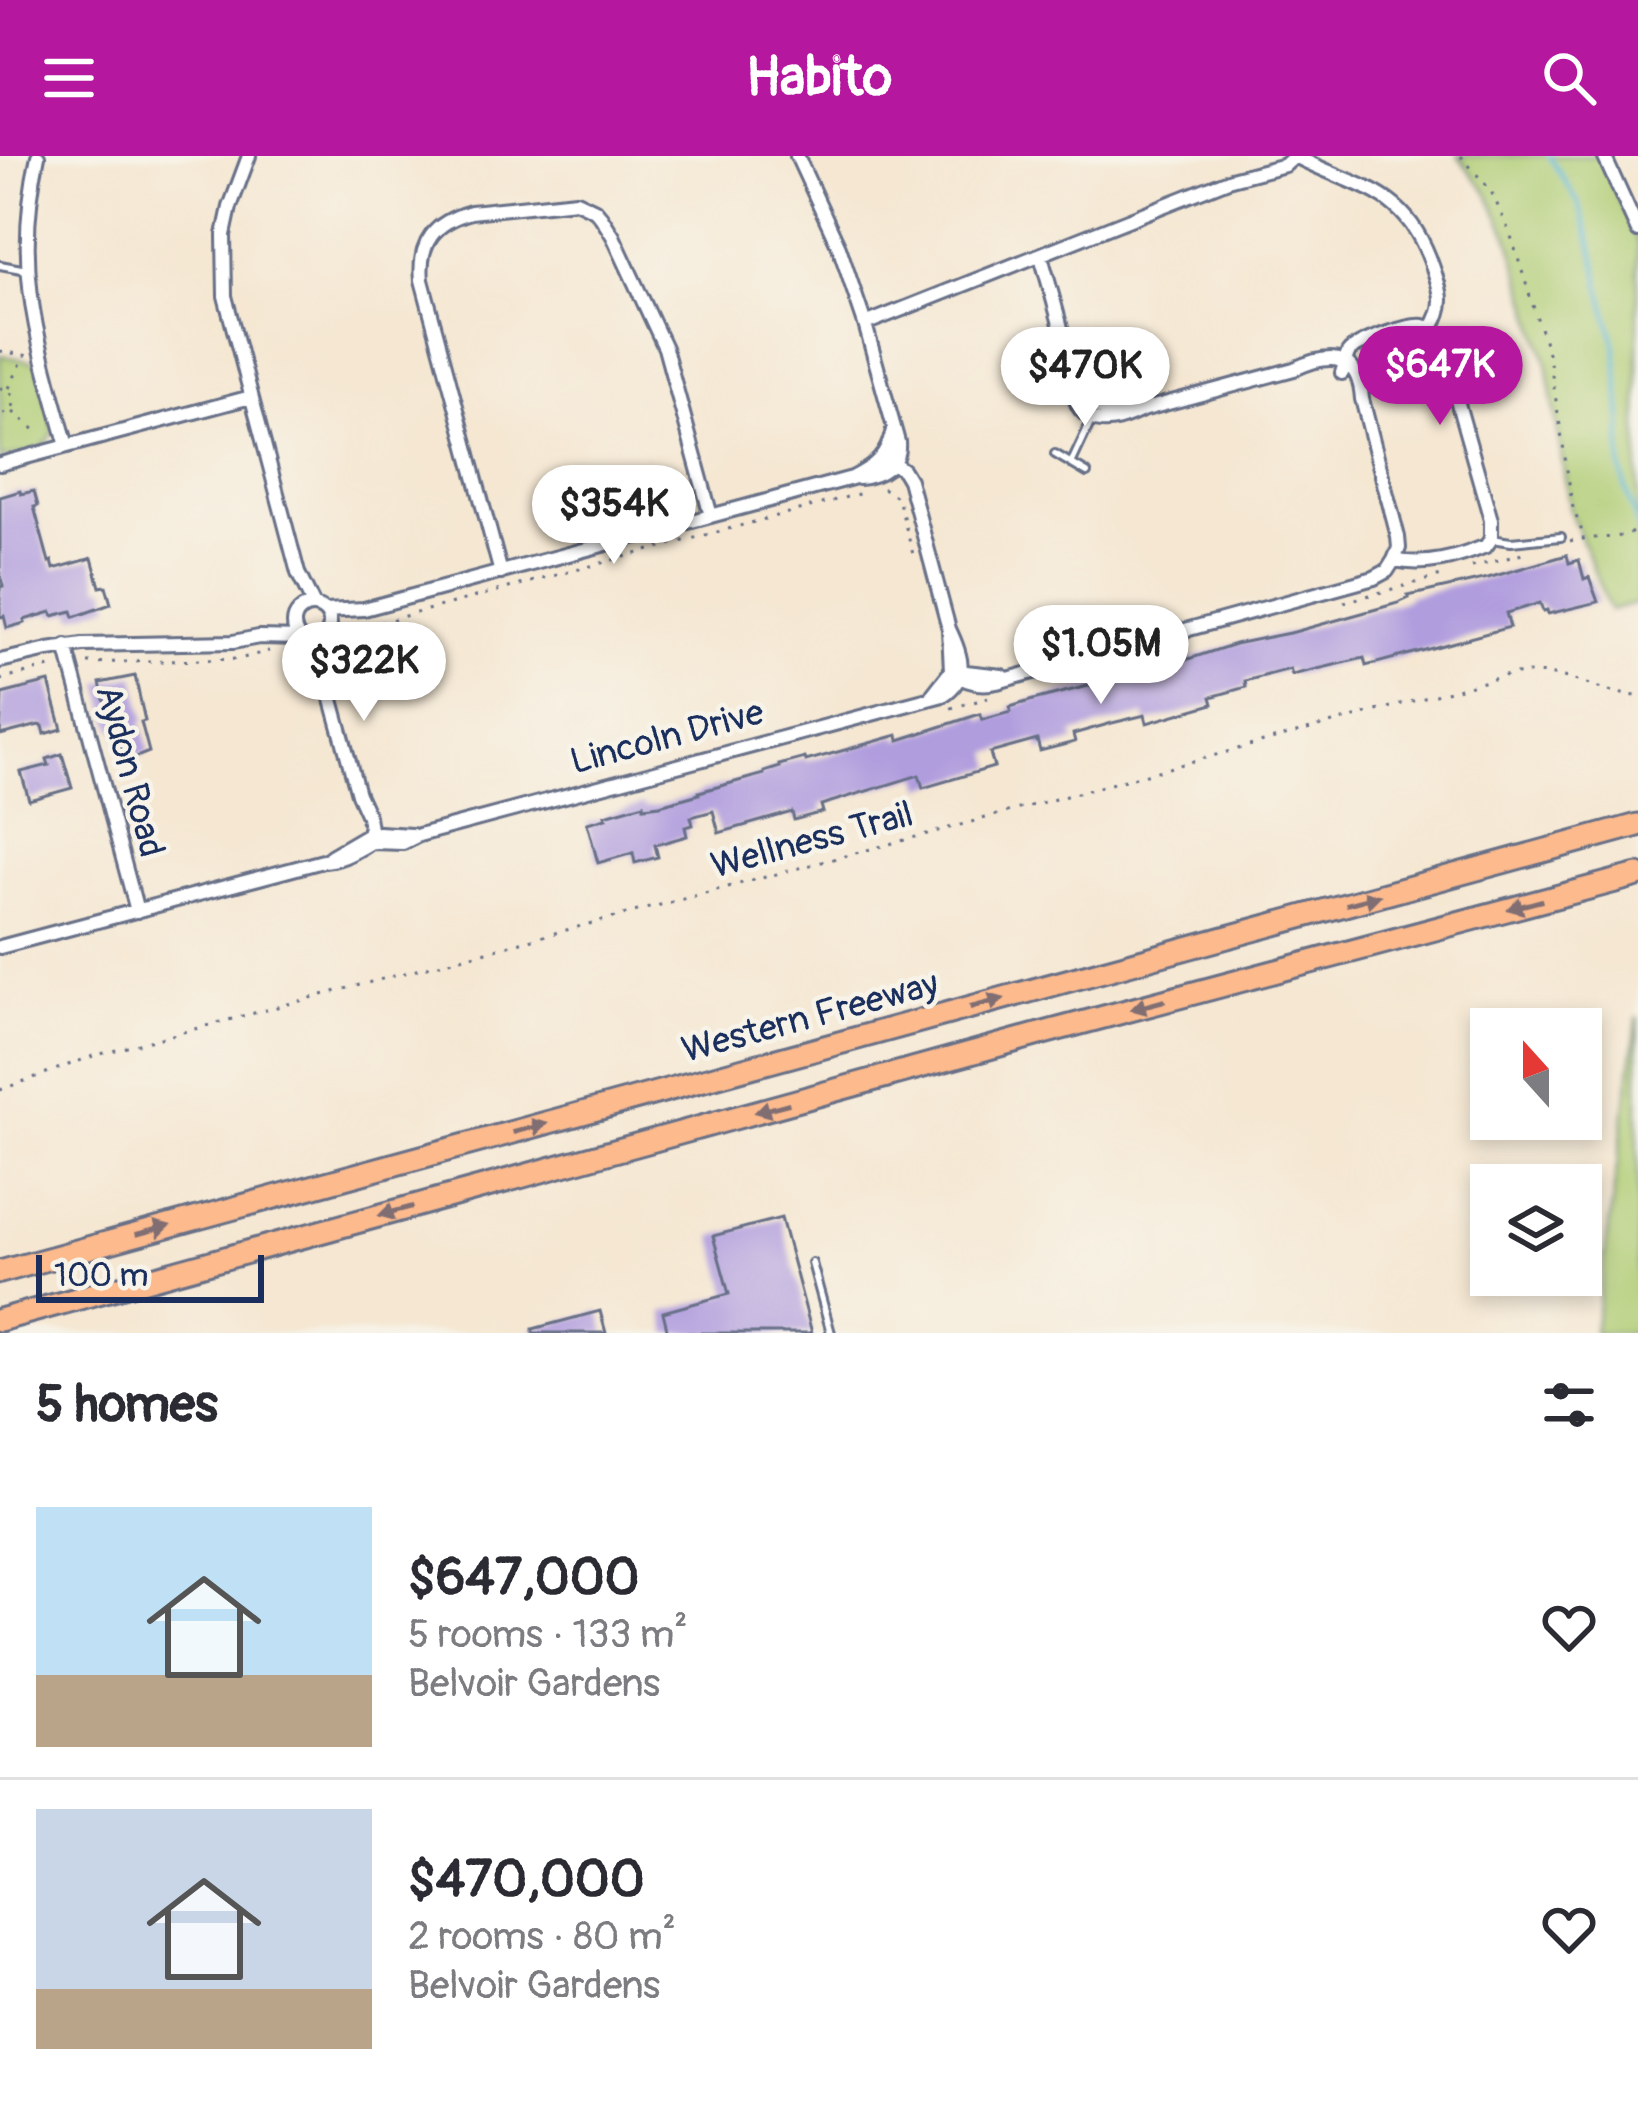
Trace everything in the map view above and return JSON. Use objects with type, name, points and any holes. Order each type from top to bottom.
[{"type":"highway","name":"Western Freeway","points":[[0,1273],[1638,825]]},
{"type":"highway","points":[[0,1320],[1638,875]]},
{"type":"street","points":[[38,156],[27,226],[27,270],[43,358],[67,446]]},
{"type":"street","points":[[249,156],[224,235],[225,296],[309,611],[328,631]]},
{"type":"street","points":[[797,156],[832,229],[866,324],[892,430],[887,463],[912,491],[958,674],[1009,676],[1387,571],[1399,548],[1394,518],[1362,399],[1346,367]]},
{"type":"street","points":[[866,324],[1231,179],[1285,165],[1295,156],[1388,199],[1413,222],[1425,243],[1442,299],[1442,312],[1431,329]]},
{"type":"street","points":[[1604,156],[1638,231]]},
{"type":"street","points":[[501,573],[428,306],[421,262],[431,234],[455,216],[576,201],[602,217],[665,348],[711,516]]},
{"type":"street","points":[[1040,256],[1072,370],[1095,413],[1142,410],[1294,368],[1346,367],[1381,337],[1418,326],[1431,329],[1446,356],[1491,520],[1491,538],[1472,552],[1432,562],[1394,560]]},
{"type":"street","points":[[0,464],[251,397]]},
{"type":"street","points":[[259,637],[309,611],[364,609],[852,478],[887,463]]},
{"type":"street","points":[[0,662],[66,646],[233,642],[259,637],[318,641],[364,609]]},
{"type":"street","points":[[309,611],[295,629],[324,661]]},
{"type":"street","points":[[328,631],[324,661],[361,817],[370,837]]},
{"type":"street","name":"Aydon Road","points":[[66,646],[137,910]]},
{"type":"street","name":"Lincoln Drive","points":[[0,946],[348,856],[370,837],[403,843],[930,697],[958,674]]},
{"type":"lane","points":[[0,265],[27,270]]},
{"type":"lane","points":[[1071,464],[1095,413]]},
{"type":"lane","points":[[1055,454],[1087,473]]},
{"type":"lane","points":[[1491,538],[1511,542],[1561,537]]},
{"type":"lane","points":[[812,1263],[831,1333]]},
{"type":"path","points":[[1461,156],[1492,191],[1516,253],[1549,356],[1573,508],[1584,537],[1627,536],[1638,529]]},
{"type":"path","points":[[0,351],[43,358]]},
{"type":"path","points":[[8,389],[25,355]]},
{"type":"path","points":[[0,388],[8,389]]},
{"type":"path","points":[[0,416],[12,410],[15,400],[8,389]]},
{"type":"path","points":[[12,410],[34,430]]},
{"type":"path","points":[[324,661],[336,652],[345,632],[882,488],[898,498],[915,560]]},
{"type":"path","points":[[0,680],[43,668],[239,659],[284,647]]},
{"type":"path","name":"Wellness Trail","points":[[0,1090],[93,1056],[1508,675],[1565,675],[1638,696]]},
{"type":"green space","points":[[1458,156],[1599,156],[1638,242],[1638,603],[1610,611],[1570,511],[1547,362],[1509,237],[1488,194]]},
{"type":"green space","points":[[0,355],[37,362],[54,427],[41,447],[0,459]]},
{"type":"green space","points":[[1638,1016],[1638,1333],[1594,1333]]},
{"type":"building","points":[[34,491],[38,506],[34,507],[54,569],[92,558],[100,587],[106,586],[111,604],[74,617],[72,611],[53,616],[51,612],[7,628],[4,616],[0,617],[0,497]]},
{"type":"building","points":[[1567,555],[1569,563],[1579,560],[1598,602],[1548,614],[1540,603],[1506,613],[1510,627],[1366,666],[1364,658],[1245,681],[1246,687],[1211,697],[1213,704],[1147,723],[1145,715],[1112,723],[1073,734],[1075,742],[1040,751],[1037,740],[990,753],[994,767],[923,788],[919,775],[821,805],[823,812],[794,820],[792,812],[719,833],[713,811],[691,817],[693,825],[685,827],[687,836],[655,845],[658,857],[635,863],[633,853],[598,863],[587,823],[605,815],[699,794],[805,758],[898,735],[899,740],[980,714],[982,720],[1033,700]]},
{"type":"building","points":[[135,676],[149,752],[129,760],[123,758],[100,683]]},
{"type":"building","points":[[49,682],[62,729],[45,734],[39,725],[0,735],[2,694]]},
{"type":"building","points":[[62,754],[72,788],[29,800],[21,772],[49,765],[47,759]]},
{"type":"building","points":[[781,1218],[812,1333],[668,1333],[663,1312],[729,1294],[713,1236]]},
{"type":"building","points":[[600,1311],[606,1333],[533,1333],[533,1329]]},
{"type":"waterway","points":[[1549,156],[1579,204],[1594,253],[1616,347],[1621,466],[1638,527]]}]
